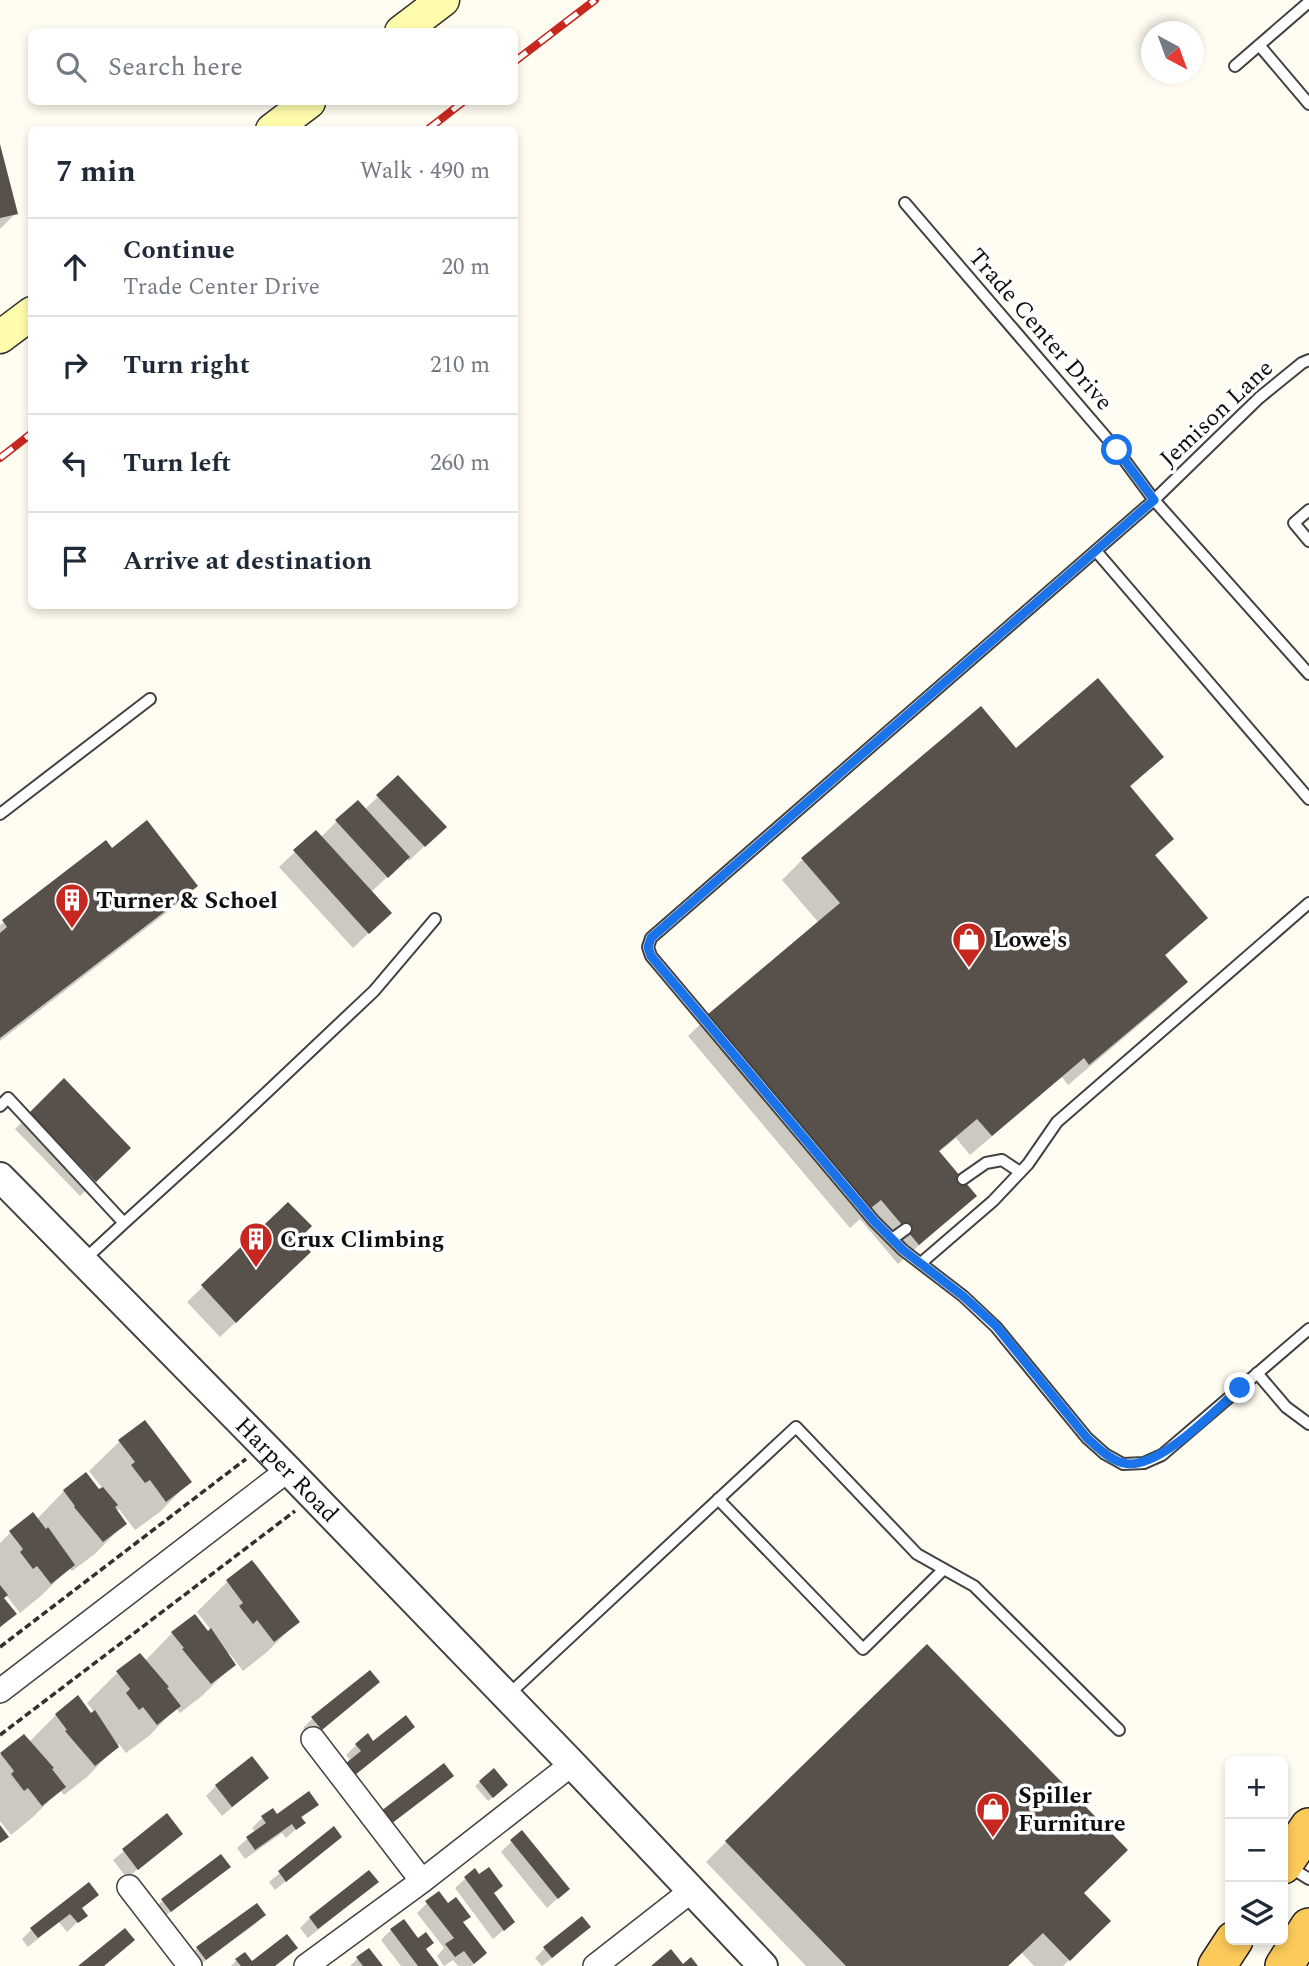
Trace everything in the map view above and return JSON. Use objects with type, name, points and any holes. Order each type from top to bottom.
[{"type":"highway","points":[[1292,1869],[1309,1827]]},
{"type":"highway","points":[[1284,1966],[1309,1927]]},
{"type":"highway","points":[[1217,1966],[1231,1945]]},
{"type":"main road","points":[[406,28],[443,0]]},
{"type":"main road","points":[[277,126],[305,105]]},
{"type":"main road","points":[[0,337],[28,316]]},
{"type":"street","name":"Harper Road","points":[[0,1177],[288,1470],[763,1966]]},
{"type":"street","points":[[0,1691],[288,1470]]},
{"type":"street","points":[[313,1739],[422,1881]]},
{"type":"street","points":[[306,1966],[422,1881],[572,1764]]},
{"type":"street","points":[[129,1887],[190,1966]]},
{"type":"street","points":[[595,1966],[691,1891]]},
{"type":"lane","points":[[1235,66],[1308,4]]},
{"type":"lane","points":[[1259,45],[1309,104]]},
{"type":"lane","name":"Trade Center Drive","points":[[905,203],[1117,450],[1154,500],[1309,674]]},
{"type":"lane","name":"Jemison Lane","points":[[892,1239],[651,956],[648,947],[651,938],[1154,500],[1259,398],[1309,360]]},
{"type":"lane","points":[[1309,510],[1294,523],[1309,541]]},
{"type":"lane","points":[[1096,551],[1309,799]]},
{"type":"lane","points":[[0,814],[150,699]]},
{"type":"lane","points":[[921,1264],[993,1200],[1020,1172],[1057,1122],[1309,903]]},
{"type":"lane","points":[[83,1261],[374,991],[435,919]]},
{"type":"lane","points":[[0,1106],[8,1098],[124,1223]]},
{"type":"lane","points":[[963,1179],[986,1163],[1002,1160],[1020,1172]]},
{"type":"lane","points":[[906,1228],[892,1239],[996,1326],[1087,1438],[1105,1454],[1123,1464],[1144,1463],[1163,1455],[1309,1329]]},
{"type":"lane","points":[[1257,1374],[1286,1407],[1309,1424]]},
{"type":"lane","points":[[506,1696],[796,1427],[917,1554],[974,1586],[1119,1730]]},
{"type":"lane","points":[[718,1499],[863,1649],[944,1569]]},
{"type":"path","points":[[0,1647],[264,1446]]},
{"type":"path","points":[[0,1735],[313,1497]]},
{"type":"building","points":[[0,144],[18,214],[0,218]]},
{"type":"building","name":"Lowe's","points":[[1098,678],[1164,757],[1130,786],[1174,839],[1155,855],[1208,918],[1165,955],[1188,982],[1089,1065],[1084,1058],[992,1136],[977,1119],[939,1151],[977,1196],[919,1245],[881,1200],[871,1208],[707,1015],[840,903],[801,858],[981,706],[1016,748]]},
{"type":"building","points":[[398,775],[447,827],[425,847],[376,795]]},
{"type":"building","points":[[358,800],[410,857],[388,878],[335,820]]},
{"type":"building","name":"Turner & Schoel","points":[[147,820],[198,886],[0,1038],[0,933],[7,927],[2,920],[106,840],[112,848]]},
{"type":"building","points":[[316,830],[392,913],[369,934],[293,850]]},
{"type":"building","points":[[64,1078],[131,1148],[96,1182],[29,1113]]},
{"type":"building","name":"Crux Climbing","points":[[288,1202],[312,1226],[298,1240],[311,1252],[236,1323],[201,1285]]},
{"type":"building","points":[[145,1420],[192,1482],[166,1502],[150,1480],[145,1483],[131,1465],[135,1462],[118,1440]]},
{"type":"building","points":[[86,1472],[99,1489],[103,1487],[118,1505],[115,1507],[127,1524],[103,1542],[63,1490]]},
{"type":"building","points":[[33,1512],[46,1529],[48,1527],[75,1565],[51,1584],[37,1566],[33,1569],[20,1552],[23,1549],[9,1531]]},
{"type":"building","points":[[252,1560],[300,1622],[274,1642],[257,1620],[253,1624],[239,1606],[243,1603],[226,1580]]},
{"type":"building","points":[[0,1585],[8,1595],[4,1598],[17,1614],[0,1627]]},
{"type":"building","points":[[195,1614],[208,1631],[211,1628],[236,1665],[211,1684],[171,1632]]},
{"type":"building","points":[[927,1644],[1128,1850],[1084,1893],[1111,1921],[1070,1961],[1043,1933],[1008,1966],[846,1966],[725,1841]]},
{"type":"building","points":[[140,1653],[169,1687],[167,1688],[181,1706],[157,1725],[143,1707],[139,1710],[126,1693],[130,1689],[116,1671]]},
{"type":"building","points":[[370,1670],[380,1682],[322,1730],[311,1717]]},
{"type":"building","points":[[78,1695],[91,1713],[95,1710],[119,1747],[95,1766],[65,1731],[67,1730],[55,1714]]},
{"type":"building","points":[[406,1715],[415,1727],[355,1775],[346,1763],[361,1751],[355,1744],[368,1733],[373,1741]]},
{"type":"building","points":[[24,1734],[54,1768],[52,1769],[66,1787],[42,1806],[28,1788],[24,1791],[11,1774],[14,1771],[0,1753]]},
{"type":"building","points":[[252,1756],[269,1778],[232,1807],[215,1785]]},
{"type":"building","points":[[444,1763],[454,1776],[391,1824],[381,1811]]},
{"type":"building","points":[[494,1768],[508,1785],[493,1798],[479,1781]]},
{"type":"building","points":[[309,1791],[319,1805],[301,1817],[306,1823],[296,1830],[292,1824],[255,1850],[246,1837],[266,1823],[261,1816],[273,1808],[277,1814]]},
{"type":"building","points":[[167,1813],[183,1834],[138,1870],[122,1849]]},
{"type":"building","points":[[0,1825],[9,1837],[0,1843]]},
{"type":"building","points":[[334,1826],[342,1837],[286,1882],[278,1871]]},
{"type":"building","points":[[522,1830],[570,1889],[558,1899],[510,1840]]},
{"type":"building","points":[[221,1854],[231,1867],[171,1912],[161,1899]]},
{"type":"building","points":[[489,1867],[503,1886],[494,1893],[515,1922],[504,1931],[464,1877],[475,1868],[479,1874]]},
{"type":"building","points":[[369,1870],[379,1882],[318,1929],[309,1917]]},
{"type":"building","points":[[89,1882],[99,1895],[82,1908],[88,1916],[78,1923],[70,1914],[38,1938],[30,1928]]},
{"type":"building","points":[[439,1891],[448,1903],[456,1897],[471,1917],[463,1922],[487,1953],[474,1964],[464,1951],[455,1957],[445,1944],[454,1938],[425,1901]]},
{"type":"building","points":[[257,1903],[266,1915],[206,1960],[196,1947]]},
{"type":"building","points":[[582,1916],[591,1927],[552,1958],[543,1947]]},
{"type":"building","points":[[404,1919],[418,1938],[426,1932],[434,1943],[426,1949],[439,1966],[418,1966],[390,1929]]},
{"type":"building","points":[[125,1928],[135,1940],[104,1966],[78,1966]]},
{"type":"building","points":[[287,1934],[298,1948],[275,1966],[241,1966],[235,1959],[245,1952],[252,1961]]},
{"type":"building","points":[[369,1948],[383,1966],[363,1966],[356,1957]]},
{"type":"building","points":[[671,1949],[683,1964],[691,1957],[698,1966],[651,1966]]},
{"type":"railway","points":[[518,59],[595,0]]},
{"type":"railway","points":[[432,126],[459,105]]},
{"type":"railway","points":[[0,458],[28,436]]},
{"type":"place","name":"Turner & Schoel","points":[[72,930]]},
{"type":"place","name":"Lowe's","points":[[969,969]]},
{"type":"place","name":"Crux Climbing","points":[[256,1269]]},
{"type":"place","name":"Spiller Furniture","points":[[993,1839]]},
{"type":"route","points":[[1117,450],[1154,500],[651,938],[648,947],[651,956],[874,1221],[903,1250],[963,1296],[996,1326],[1087,1438],[1105,1454],[1123,1464],[1144,1463],[1163,1455],[1240,1388]]}]
